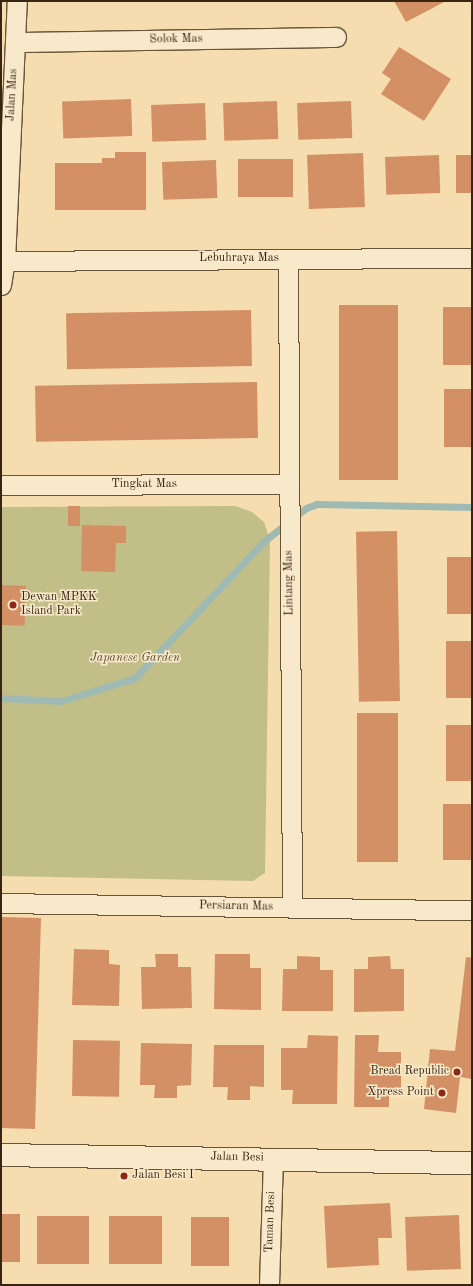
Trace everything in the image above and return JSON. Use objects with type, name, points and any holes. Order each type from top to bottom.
[{"type":"street","name":"Jalan Mas","points":[[1,285],[5,261],[17,1]]},
{"type":"street","name":"Solok Mas","points":[[15,42],[336,37]]},
{"type":"street","name":"Lebuhraya Mas","points":[[5,261],[472,258]]},
{"type":"street","name":"Lintang Mas","points":[[288,259],[288,484],[290,544],[292,907]]},
{"type":"street","name":"Tingkat Mas","points":[[1,485],[288,484]]},
{"type":"street","name":"Persiaran Mas","points":[[1,903],[472,910]]},
{"type":"street","name":"Jalan Besi","points":[[1,1155],[273,1158],[472,1163]]},
{"type":"street","name":"Taman Besi","points":[[268,1285],[273,1158]]},
{"type":"green space","name":"Japanese Garden","points":[[235,506],[252,512],[264,522],[270,540],[265,873],[253,881],[1,876],[1,507]]},
{"type":"building","points":[[394,1],[446,1],[406,22]]},
{"type":"building","points":[[399,47],[451,79],[424,121],[381,94],[391,79],[382,73]]},
{"type":"building","points":[[131,99],[132,136],[63,138],[62,101]]},
{"type":"building","points":[[277,101],[278,139],[224,141],[223,103]]},
{"type":"building","points":[[351,101],[352,138],[298,140],[297,103]]},
{"type":"building","points":[[205,103],[206,140],[152,142],[151,105]]},
{"type":"building","points":[[115,152],[146,152],[146,210],[55,210],[55,163],[102,163],[102,158],[115,158]]},
{"type":"building","points":[[363,153],[365,207],[309,209],[307,155]]},
{"type":"building","points":[[439,155],[440,193],[386,195],[385,157]]},
{"type":"building","points":[[456,155],[472,155],[472,193],[456,193]]},
{"type":"building","points":[[238,159],[293,159],[293,197],[238,197]]},
{"type":"building","points":[[216,160],[217,198],[163,200],[162,162]]},
{"type":"building","points":[[339,305],[398,305],[398,480],[339,480]]},
{"type":"building","points":[[443,307],[472,307],[472,365],[443,365]]},
{"type":"building","points":[[251,310],[252,366],[67,369],[66,313]]},
{"type":"building","points":[[257,382],[258,438],[36,442],[35,386]]},
{"type":"building","points":[[444,389],[472,389],[472,447],[444,447]]},
{"type":"building","points":[[68,506],[80,506],[80,526],[68,526]]},
{"type":"building","points":[[82,525],[126,526],[126,543],[116,543],[115,572],[81,571]]},
{"type":"building","points":[[397,531],[400,701],[359,702],[356,532]]},
{"type":"building","points":[[447,557],[472,557],[472,614],[447,614]]},
{"type":"building","name":"Dewan MPKK Island Park","points":[[1,585],[26,586],[25,626],[1,625]]},
{"type":"building","points":[[446,641],[472,641],[472,698],[446,698]]},
{"type":"building","points":[[357,713],[398,713],[398,862],[357,862]]},
{"type":"building","points":[[446,725],[472,725],[472,781],[446,781]]},
{"type":"building","points":[[443,804],[472,804],[472,860],[443,860]]},
{"type":"building","points":[[1,917],[41,918],[35,1129],[1,1128]]},
{"type":"building","points":[[74,949],[109,950],[109,964],[120,965],[119,1006],[72,1005]]},
{"type":"building","points":[[155,954],[178,954],[178,967],[191,967],[192,1008],[142,1009],[141,967],[156,967]]},
{"type":"building","points":[[215,954],[250,954],[250,968],[261,968],[261,1010],[214,1009]]},
{"type":"building","points":[[297,956],[320,957],[320,970],[333,970],[333,1011],[282,1011],[283,969],[297,969]]},
{"type":"building","points":[[390,956],[391,969],[404,969],[404,1011],[354,1012],[354,969],[368,969],[368,957]]},
{"type":"building","points":[[466,957],[472,958],[472,1079],[460,1077],[456,1113],[424,1109],[430,1049],[455,1051]]},
{"type":"building","points":[[308,1035],[338,1036],[337,1104],[292,1104],[293,1090],[281,1090],[281,1048],[307,1048]]},
{"type":"building","points":[[355,1035],[379,1035],[378,1052],[401,1052],[401,1093],[389,1093],[389,1107],[354,1107]]},
{"type":"building","points":[[73,1040],[120,1041],[119,1097],[72,1096]]},
{"type":"building","points":[[141,1043],[192,1044],[191,1085],[177,1086],[177,1098],[154,1098],[155,1085],[140,1085]]},
{"type":"building","points":[[214,1045],[264,1045],[264,1087],[250,1086],[250,1100],[227,1100],[228,1087],[213,1087]]},
{"type":"building","points":[[390,1203],[392,1238],[378,1238],[379,1265],[327,1268],[324,1206]]},
{"type":"building","points":[[1,1214],[20,1214],[20,1262],[1,1262]]},
{"type":"building","points":[[459,1215],[461,1269],[407,1271],[405,1217]]},
{"type":"building","points":[[37,1216],[89,1216],[89,1264],[37,1264]]},
{"type":"building","points":[[109,1216],[162,1216],[162,1264],[109,1264]]},
{"type":"building","points":[[191,1217],[229,1217],[229,1266],[191,1266]]},
{"type":"waterway","points":[[1,698],[61,701],[135,678],[263,542],[306,508],[317,504],[472,507]]},
{"type":"place","name":"Dewan MPKK Island Park","points":[[13,605]]},
{"type":"place","name":"Bread Republic","points":[[457,1072]]},
{"type":"place","name":"Xpress Point","points":[[442,1093]]},
{"type":"place","name":"Jalan Besi I","points":[[124,1176]]}]
